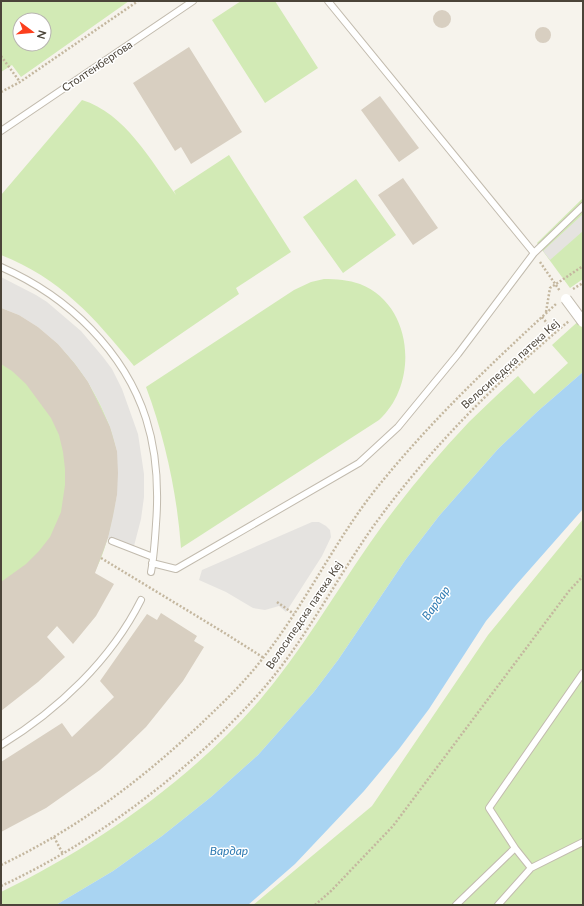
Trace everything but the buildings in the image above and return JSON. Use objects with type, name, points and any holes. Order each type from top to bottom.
[{"type":"street","points":[[565,298],[583,322]]},
{"type":"lane","name":"Столтенбергова","points":[[1,131],[193,1]]},
{"type":"lane","points":[[328,1],[534,253]]},
{"type":"lane","points":[[112,542],[176,569],[359,463],[398,427],[458,354],[534,253],[583,206]]},
{"type":"lane","points":[[1,267],[46,291],[81,318],[106,346],[128,378],[143,409],[150,433],[157,474],[157,498],[151,572]]},
{"type":"lane","points":[[1,745],[41,718],[82,680],[120,634],[142,600]]},
{"type":"lane","points":[[531,868],[515,848],[489,808],[583,673]]},
{"type":"lane","points":[[498,905],[531,868],[583,842]]},
{"type":"lane","points":[[456,905],[515,848]]},
{"type":"path","points":[[1,92],[20,82],[138,1]]},
{"type":"path","points":[[1,56],[20,82]]},
{"type":"path","points":[[534,253],[565,298]]},
{"type":"path","points":[[546,312],[550,288],[583,266]]},
{"type":"path","points":[[1,865],[54,838],[116,796],[149,771],[228,697],[264,658],[294,614],[356,516],[410,447],[465,389],[546,312],[583,283]]},
{"type":"path","points":[[542,317],[555,333]]},
{"type":"path","name":"Велосипедска патека Кеј","points":[[1,886],[63,854],[116,820],[168,780],[208,746],[256,698],[290,654],[366,537],[396,496],[433,451],[469,412],[572,319]]},
{"type":"path","points":[[101,558],[264,658]]},
{"type":"path","points":[[315,905],[331,891],[392,826],[569,591],[583,576]]},
{"type":"path","points":[[278,602],[294,614]]},
{"type":"path","points":[[54,838],[63,854]]},
{"type":"green space","points":[[1,1],[129,1],[21,77],[12,65],[1,72]]},
{"type":"green space","points":[[241,1],[275,1],[318,68],[265,103],[212,20]]},
{"type":"green space","points":[[82,100],[97,106],[124,127],[147,153],[176,195],[174,191],[229,155],[291,252],[236,288],[239,294],[134,366],[105,332],[75,301],[41,275],[22,264],[1,255],[1,195]]},
{"type":"green space","points":[[356,179],[396,235],[343,273],[303,217]]},
{"type":"green space","points":[[583,198],[583,279],[570,288],[537,243]]},
{"type":"green space","points":[[324,279],[342,280],[360,284],[378,294],[391,309],[400,327],[405,346],[405,367],[400,387],[392,405],[379,420],[181,548],[177,507],[169,466],[159,426],[146,387],[294,290],[311,282]]},
{"type":"green space","points":[[1,308],[18,316],[49,337],[74,362],[85,377],[103,410],[111,430],[117,457],[117,483],[113,518],[104,550],[94,573],[84,590],[61,622],[42,641],[1,675]]},
{"type":"green space","points":[[583,317],[583,372],[538,411],[498,449],[439,516],[406,559],[338,660],[313,693],[258,755],[211,797],[162,836],[113,871],[56,905],[1,905],[1,892],[72,854],[139,809],[203,758],[232,730],[259,701],[289,663],[381,527],[430,466],[469,422],[518,376],[534,394],[568,363],[552,345]]},
{"type":"green space","points":[[583,519],[583,905],[253,905],[372,806],[488,635]]},
{"type":"shaded area","points":[[583,214],[583,231],[550,260],[543,251]]},
{"type":"shaded area","points":[[1,277],[47,302],[81,331],[112,369],[122,389],[138,434],[144,474],[144,497],[141,519],[134,546],[108,538],[117,495],[117,451],[110,427],[100,404],[88,382],[58,344],[38,327],[19,315],[1,308]]},
{"type":"shaded area","points":[[312,522],[319,522],[326,526],[330,530],[331,537],[322,556],[286,612],[279,606],[265,610],[253,608],[226,592],[199,580],[202,570]]},
{"type":"water","name":"Вардар","points":[[583,372],[583,509],[486,621],[429,709],[399,749],[364,791],[295,864],[248,905],[56,905],[113,871],[162,836],[211,797],[258,755],[313,693],[338,660],[406,559],[439,516],[498,449],[538,411]]}]
